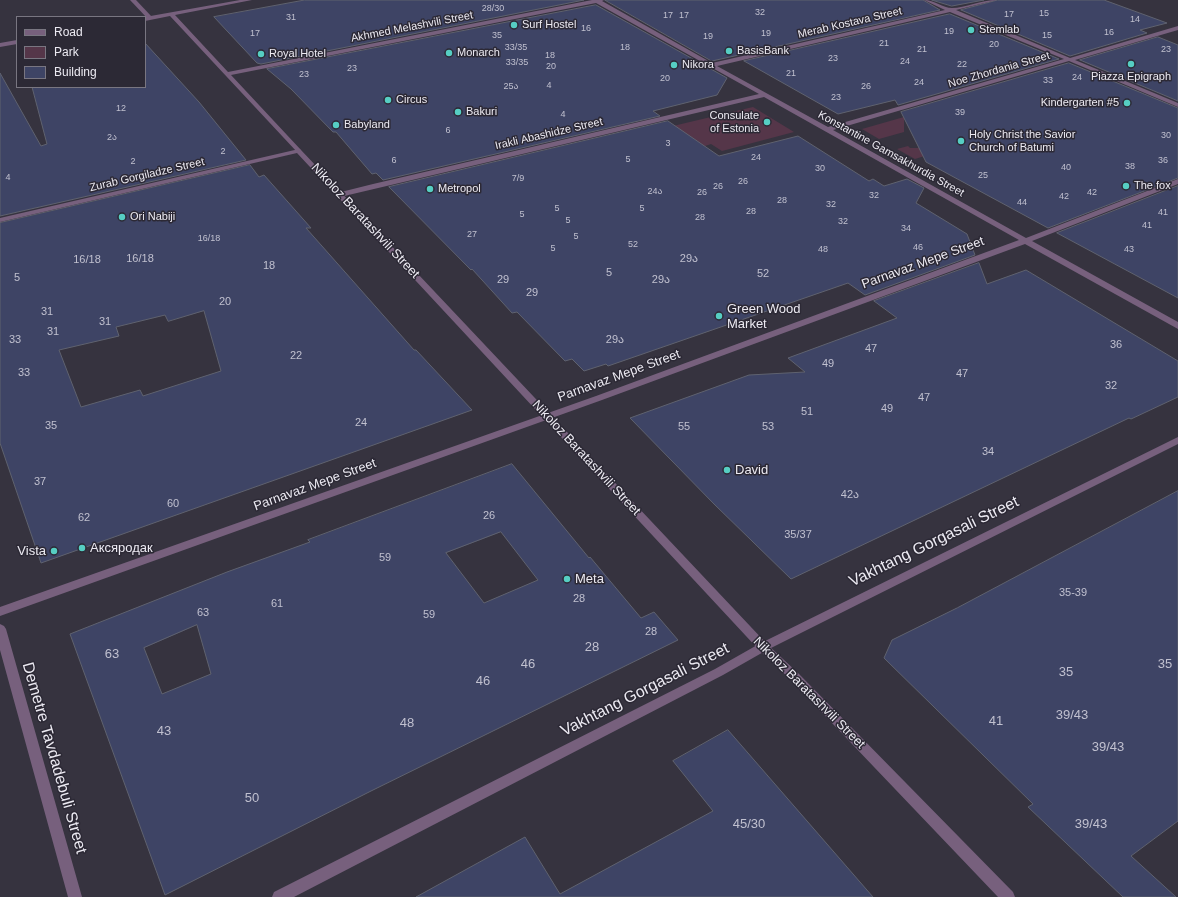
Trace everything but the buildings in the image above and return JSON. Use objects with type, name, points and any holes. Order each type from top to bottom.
[{"type":"street","points":[[133,0],[148,18],[249,0]]},
{"type":"street","name":"Konstantine Gamsakhurdia Street","points":[[597,0],[826,130],[1178,326]]},
{"type":"street","name":"Akhmed Melashvili Street","points":[[227,74],[597,0]]},
{"type":"street","points":[[927,0],[1178,105]]},
{"type":"street","name":"Merab Kostava Street","points":[[711,65],[994,0]]},
{"type":"street","name":"Nikoloz Baratashvili Street","points":[[171,14],[763,647],[795,677],[1008,897]]},
{"type":"street","name":"Noe Zhordania Street","points":[[826,130],[1178,28]]},
{"type":"street","points":[[0,45],[16,42]]},
{"type":"street","name":"Irakli Abashidze Street","points":[[340,195],[388,182],[764,95]]},
{"type":"street","name":"Zurab Gorgiladze Street","points":[[0,220],[299,151]]},
{"type":"street","name":"Parnavaz Mepe Street","points":[[0,612],[548,417],[1025,240],[1178,181]]},
{"type":"street","name":"Vakhtang Gorgasali Street","points":[[279,897],[719,672],[763,647],[1178,440]]},
{"type":"street","name":"Demetre Tavdadebuli Street","points":[[0,629],[55,821],[75,897]]},
{"type":"green space","points":[[753,107],[794,132],[722,151],[711,144],[702,147],[673,126]]},
{"type":"green space","points":[[904,117],[904,132],[879,139],[862,129]]},
{"type":"green space","points":[[908,146],[910,148],[927,148],[931,154],[915,159],[897,149]]},
{"type":"place","name":"Surf Hostel","points":[[514,25]]},
{"type":"place","name":"Stemlab","points":[[971,30]]},
{"type":"place","name":"BasisBank","points":[[729,51]]},
{"type":"place","name":"Monarch","points":[[449,53]]},
{"type":"place","name":"Royal Hotel","points":[[261,54]]},
{"type":"place","name":"Piazza Epigraph","points":[[1131,64]]},
{"type":"place","name":"Nikora","points":[[674,65]]},
{"type":"place","name":"Circus","points":[[388,100]]},
{"type":"place","name":"Kindergarten #5","points":[[1127,103]]},
{"type":"place","name":"Bakuri","points":[[458,112]]},
{"type":"place","name":"Consulate of Estonia","points":[[767,122]]},
{"type":"place","name":"Babyland","points":[[336,125]]},
{"type":"place","name":"Holy Christ the Savior Church of Batumi","points":[[961,141]]},
{"type":"place","name":"The fox","points":[[1126,186]]},
{"type":"place","name":"Metropol","points":[[430,189]]},
{"type":"place","name":"Ori Nabiji","points":[[122,217]]},
{"type":"place","name":"Green Wood Market","points":[[719,316]]},
{"type":"place","name":"David","points":[[727,470]]},
{"type":"place","name":"Аксяродак","points":[[82,548]]},
{"type":"place","name":"Vista","points":[[54,551]]},
{"type":"place","name":"Meta","points":[[567,579]]}]
